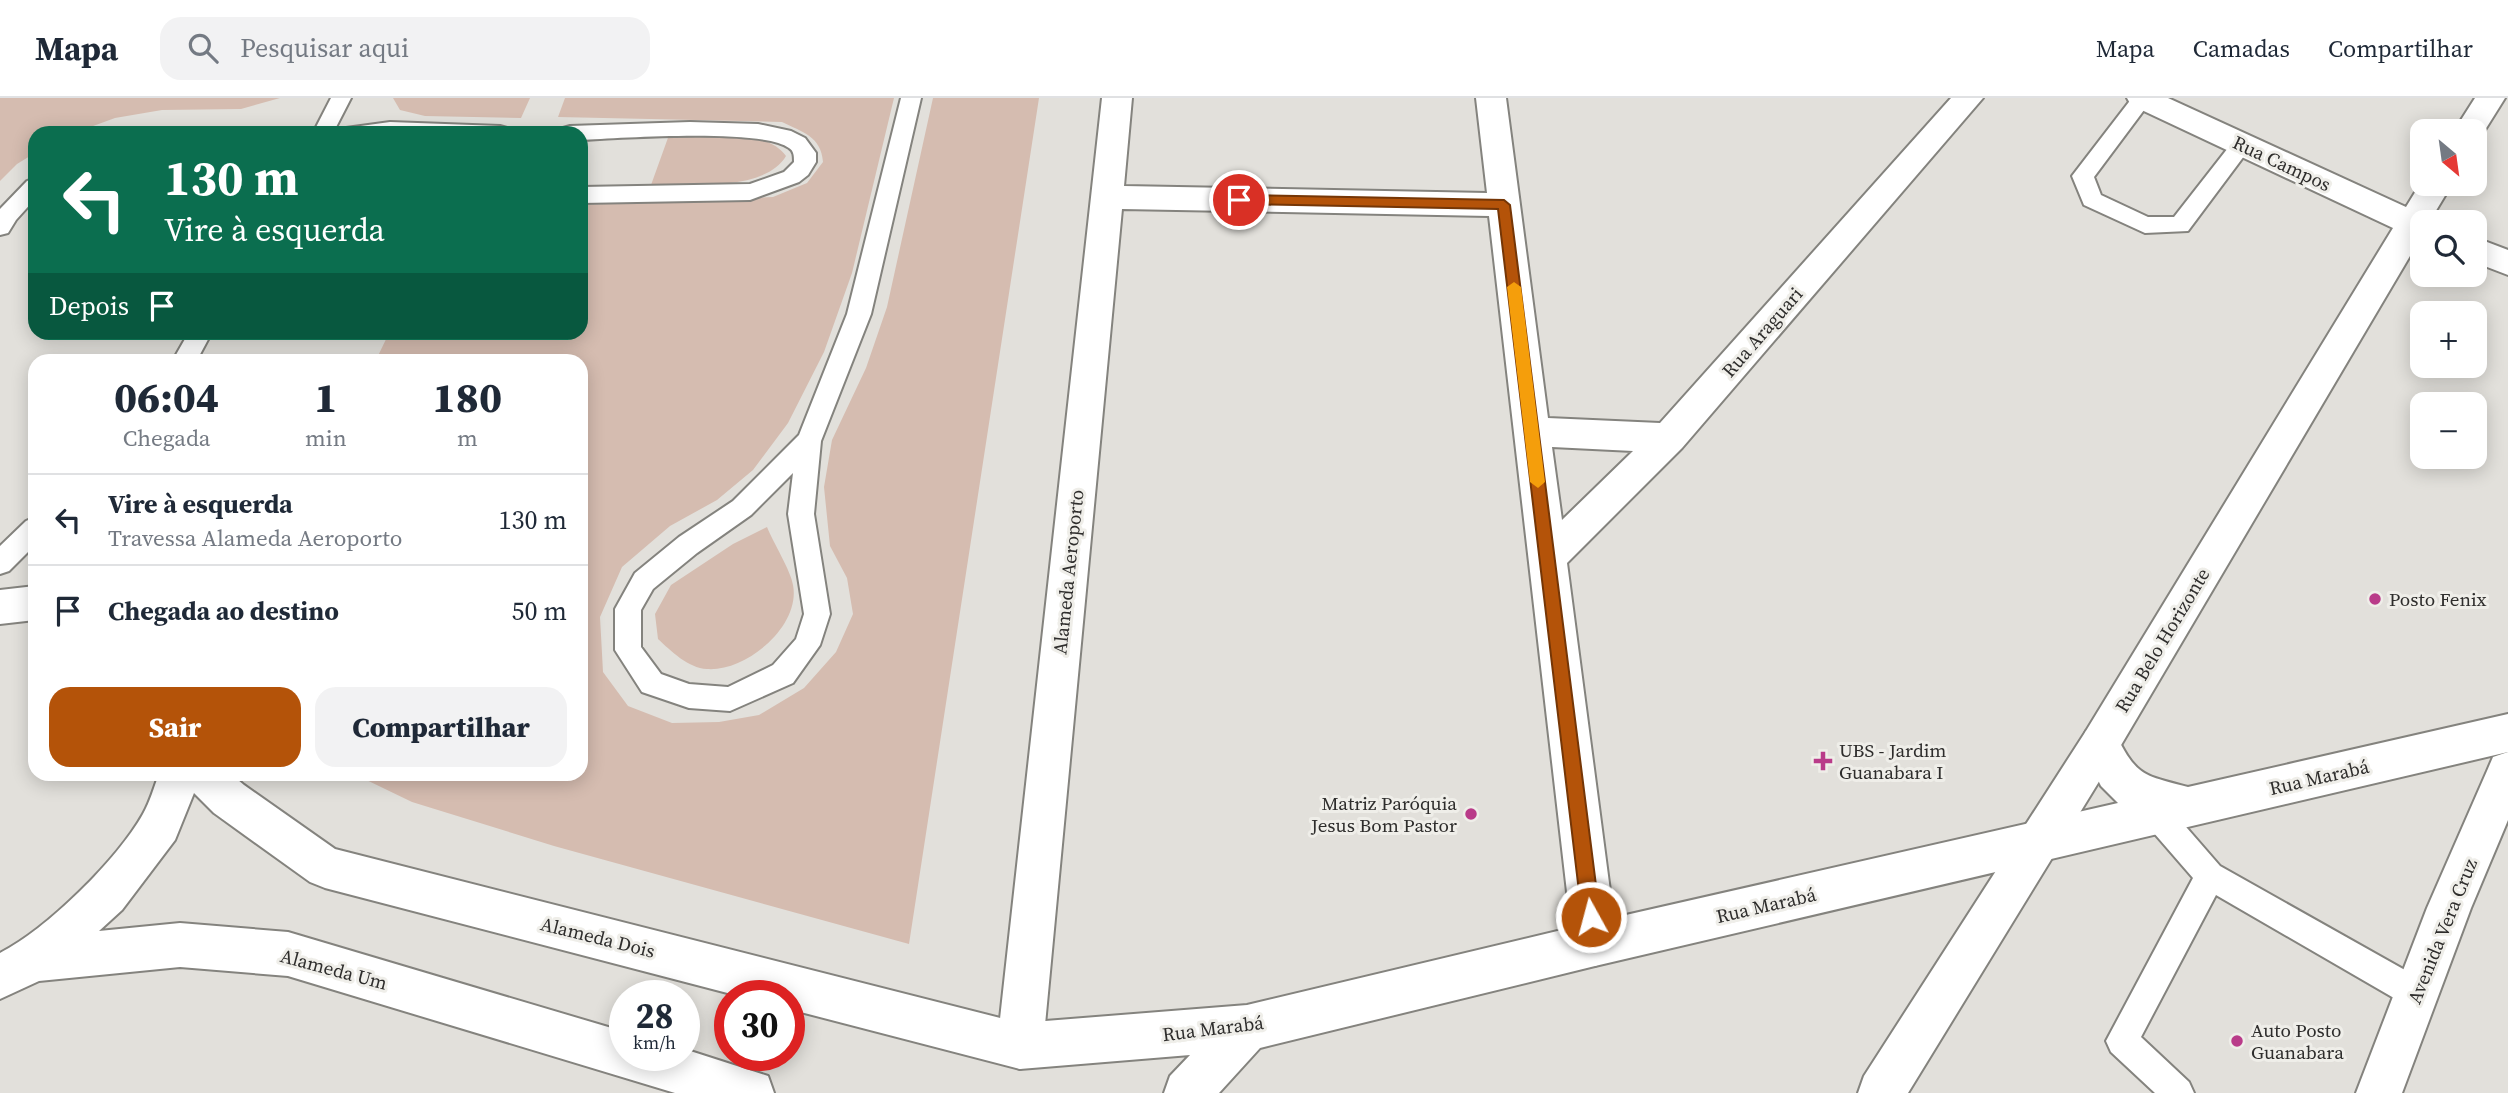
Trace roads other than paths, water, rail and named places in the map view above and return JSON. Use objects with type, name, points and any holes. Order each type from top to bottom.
[{"type":"main road","name":"Alameda Aeroporto","points":[[1020,1046],[1116,98]]},
{"type":"main road","points":[[1491,98],[1595,944]]},
{"type":"main road","name":"Rua Araguari","points":[[1547,559],[1670,438],[1968,98]]},
{"type":"main road","name":"Rua Campos","points":[[2142,98],[2410,222]]},
{"type":"main road","points":[[2477,119],[2490,98]]},
{"type":"main road","points":[[1106,197],[1504,205]]},
{"type":"main road","name":"Rua Belo Horizonte","points":[[1881,1093],[2100,744],[2410,235]]},
{"type":"main road","points":[[2487,254],[2508,262]]},
{"type":"main road","points":[[1532,432],[1670,438]]},
{"type":"main road","points":[[0,607],[28,604]]},
{"type":"main road","name":"Rua Marabá","points":[[1020,1046],[1247,1028],[1595,944],[2508,733]]},
{"type":"main road","points":[[2100,744],[2109,766],[2124,783],[2148,800],[2174,811]]},
{"type":"main road","name":"Avenida Vera Cruz","points":[[2379,1093],[2449,908],[2508,771]]},
{"type":"main road","points":[[17,968],[107,895],[160,826],[177,781]]},
{"type":"main road","name":"Alameda Dois","points":[[210,781],[229,799],[325,867],[1020,1046]]},
{"type":"main road","name":"Alameda Um","points":[[17,968],[180,945],[288,954],[609,1050]]},
{"type":"main road","points":[[1187,1093],[1247,1028]]},
{"type":"main road","name":"Alameda Um","points":[[678,1071],[751,1093]]},
{"type":"lane","points":[[327,126],[341,98]]},
{"type":"lane","points":[[809,441],[741,508],[688,545],[644,581],[628,609],[628,650],[652,683],[690,696],[730,699],[783,674],[807,645],[817,614],[801,514],[809,441],[859,314],[911,98]]},
{"type":"lane","points":[[2142,98],[2084,176],[2092,200],[2145,225],[2180,225],[2242,144]]},
{"type":"lane","points":[[588,133],[732,130],[779,133],[798,142],[805,154],[803,166],[793,178],[773,187],[750,192],[588,195]]},
{"type":"lane","points":[[0,227],[28,194]]},
{"type":"lane","points":[[0,563],[28,535]]},
{"type":"lane","points":[[2174,811],[2210,876],[2417,994]]},
{"type":"lane","points":[[2178,1093],[2122,1041],[2210,876]]},
{"type":"place","name":"Posto Fenix","points":[[2375,599]]},
{"type":"place","name":"UBS - Jardim Guanabara I","points":[[1823,761]]},
{"type":"place","name":"Matriz Paróquia Jesus Bom Pastor","points":[[1471,814]]},
{"type":"place","name":"Auto Posto Guanabara","points":[[2237,1041]]}]
